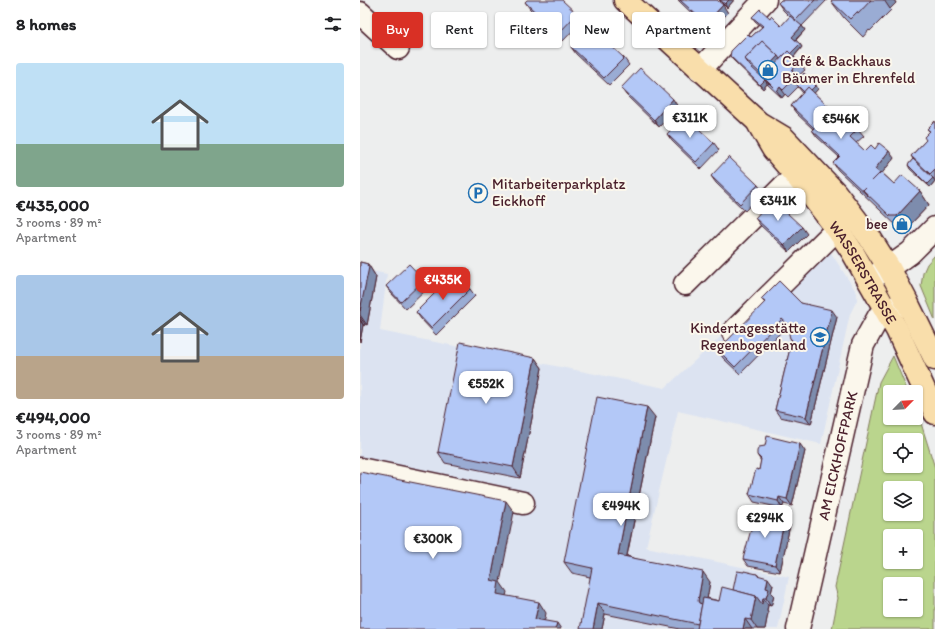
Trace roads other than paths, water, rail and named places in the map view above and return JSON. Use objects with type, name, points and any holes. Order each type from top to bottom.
[{"type":"main road","name":"WASSERSTRASSE","points":[[625,0],[759,124],[784,138],[836,192],[870,238],[889,268],[935,360]]},
{"type":"main road","name":"WASSERSTRASSE","points":[[759,124],[773,149],[837,228],[852,251],[869,279],[909,354],[935,413]]},
{"type":"street","points":[[700,70],[765,0]]},
{"type":"street","points":[[360,13],[372,24]]},
{"type":"street","points":[[686,284],[784,186],[798,178],[806,176],[815,178],[836,192]]},
{"type":"street","points":[[733,332],[837,228]]},
{"type":"street","points":[[869,279],[889,268],[910,253],[935,228]]},
{"type":"street","name":"AM EICKHOFFPARK","points":[[798,629],[863,345],[879,316],[886,311],[907,302]]},
{"type":"street","points":[[360,469],[523,503]]},
{"type":"place","name":"Café & Backhaus Bäumer in Ehrenfeld","points":[[768,70]]},
{"type":"place","name":"Mitarbeiterparkplatz Eickhoff","points":[[478,193]]},
{"type":"place","name":"bee","points":[[902,224]]},
{"type":"place","name":"Kindertagesstätte Regenbogenland","points":[[820,337]]}]
